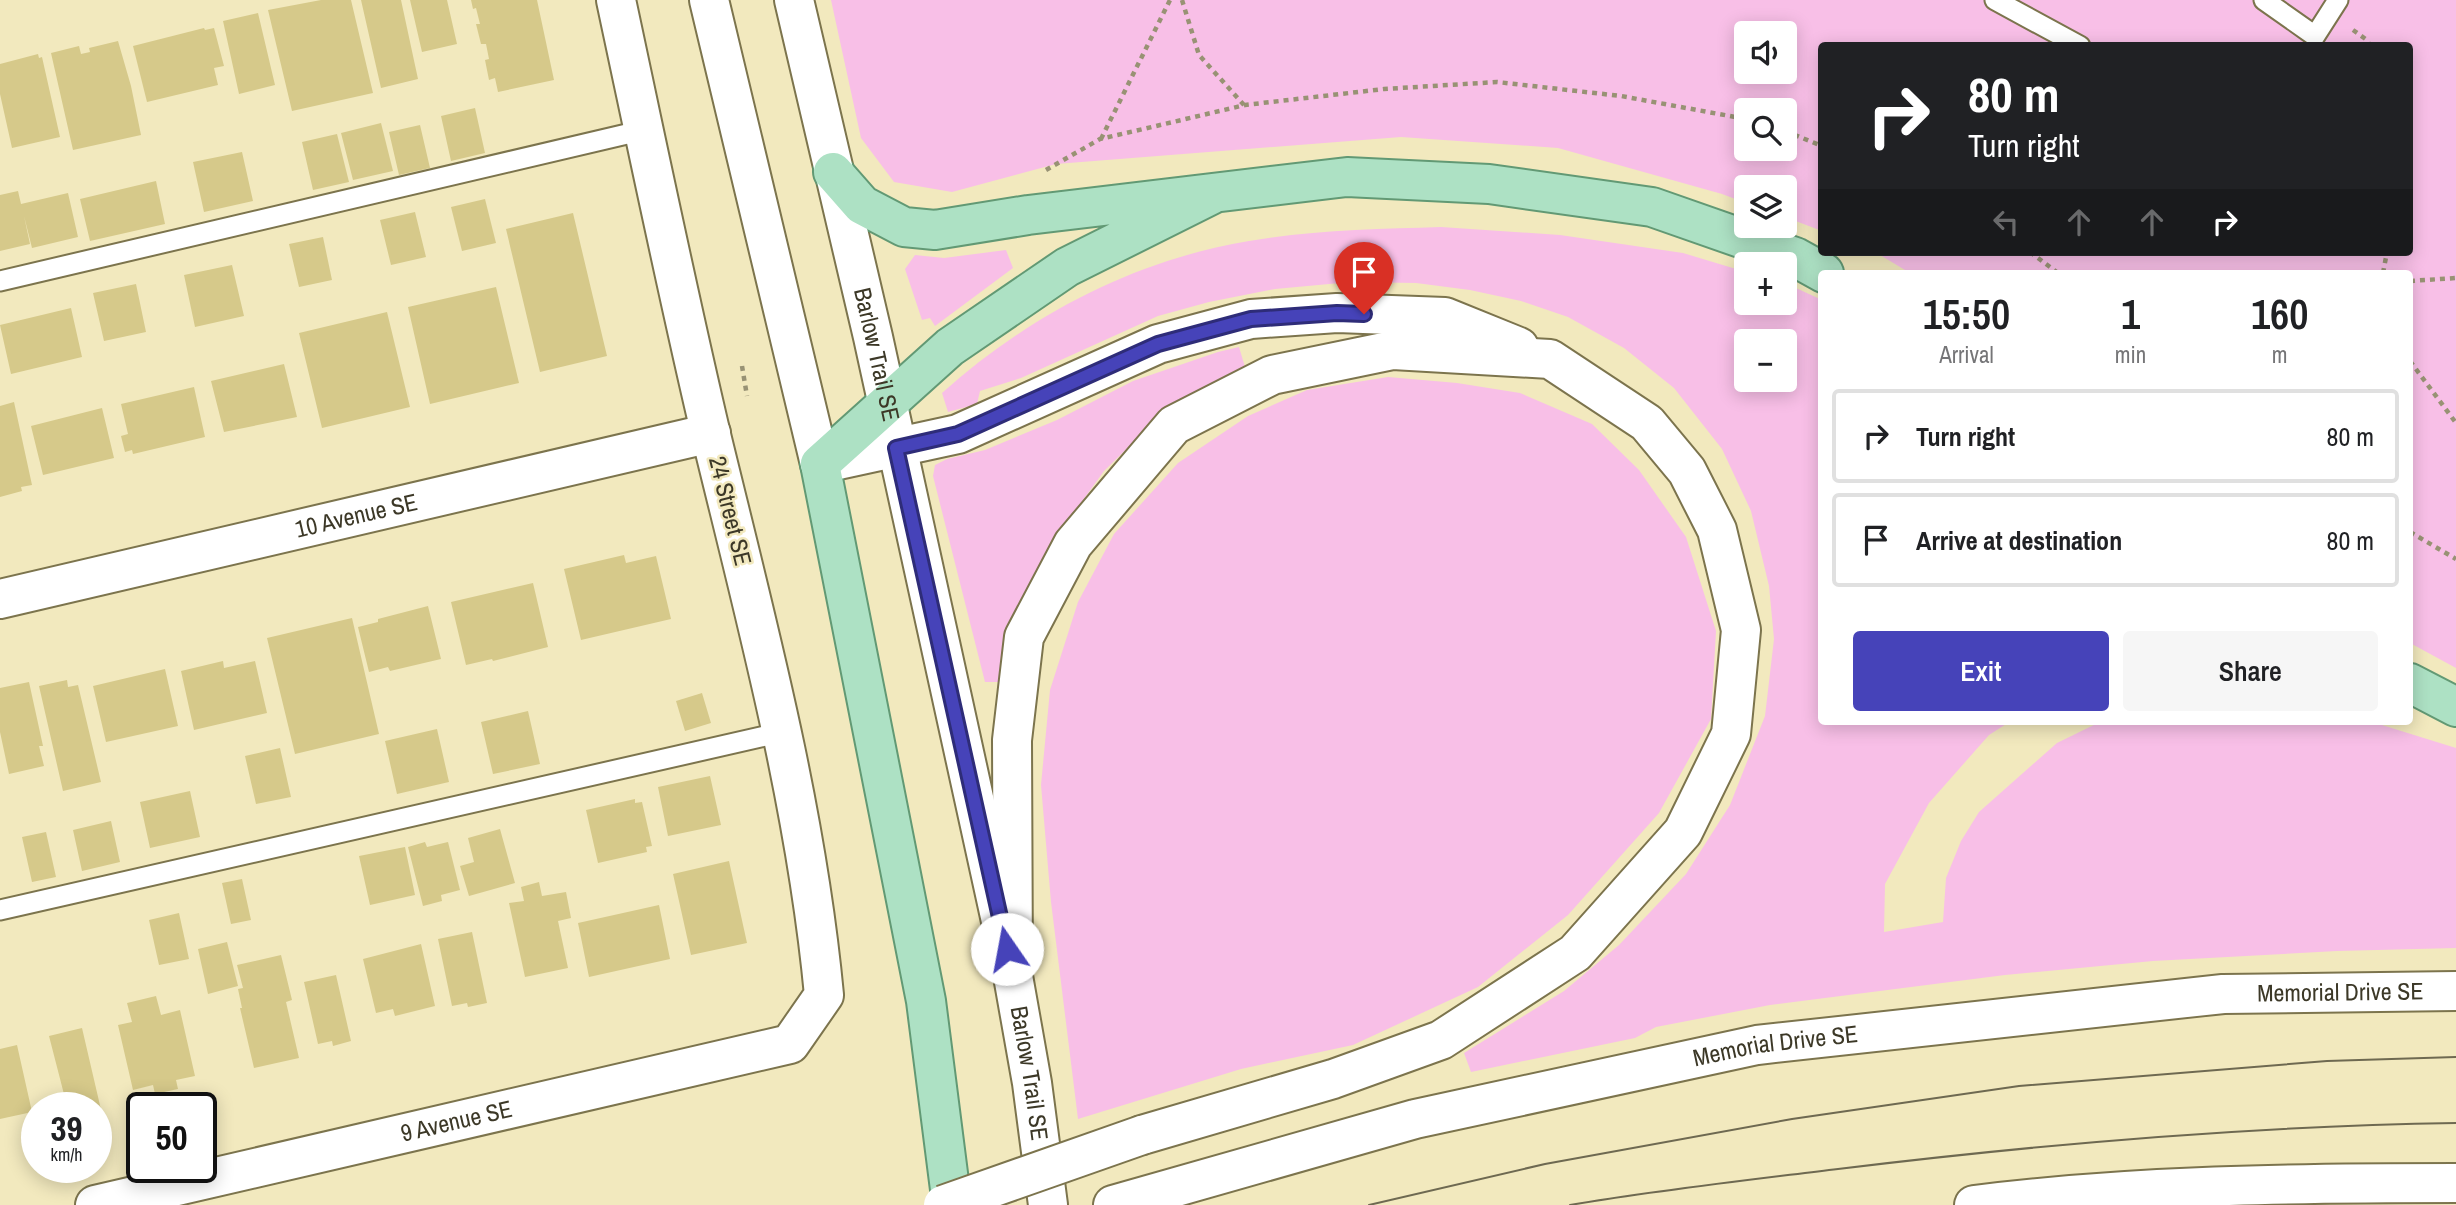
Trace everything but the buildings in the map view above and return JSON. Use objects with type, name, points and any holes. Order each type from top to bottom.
[{"type":"main road","name":"24 Street SE","points":[[616,0],[711,433],[783,732],[819,938],[824,995],[807,1020]]},
{"type":"main road","points":[[709,0],[820,464],[926,1001],[952,1205]]},
{"type":"main road","name":"Barlow Trail SE","points":[[794,0],[887,403],[1013,976],[1032,1083],[1048,1205]]},
{"type":"main road","points":[[833,172],[862,205],[904,228],[935,230],[1028,215],[1347,177],[1489,184],[1652,207],[1795,257],[1819,270]]},
{"type":"main road","points":[[820,464],[950,347],[1067,267],[1215,193]]},
{"type":"main road","points":[[820,464],[958,434],[1158,344],[1251,319],[1337,313],[1445,317],[1550,359],[1647,423],[1686,471],[1717,530],[1741,630],[1731,734],[1683,832],[1575,953],[1441,1040],[1333,1079],[1142,1135],[943,1205]]},
{"type":"main road","points":[[1013,976],[1012,740],[1024,637],[1073,544],[1174,425],[1272,375],[1393,351],[1550,359]]},
{"type":"main road","name":"10 Avenue SE","points":[[0,598],[711,433]]},
{"type":"main road","points":[[2413,685],[2456,707]]},
{"type":"main road","name":"Memorial Drive SE","points":[[1113,1205],[1415,1119],[1757,1045],[2223,994],[2456,991]]},
{"type":"main road","name":"9 Avenue SE","points":[[95,1205],[790,1044],[807,1020]]},
{"type":"main road","points":[[1974,1205],[2027,1198],[2290,1183],[2456,1183]]},
{"type":"lane","points":[[1995,0],[2073,42]]},
{"type":"lane","points":[[2264,0],[2311,41],[2338,0]]},
{"type":"lane","points":[[0,281],[644,130]]},
{"type":"lane","points":[[0,910],[783,732]]},
{"type":"path","points":[[1100,139],[1170,0]]},
{"type":"path","points":[[1182,0],[1199,55],[1245,105]]},
{"type":"path","points":[[1044,171],[1100,139],[1245,105],[1384,89],[1497,82],[1621,96],[1734,117]]},
{"type":"path","points":[[1797,136],[1818,144]]},
{"type":"path","points":[[2035,256],[2054,270]]},
{"type":"path","points":[[2413,281],[2456,278]]},
{"type":"path","points":[[2413,365],[2456,423]]},
{"type":"path","points":[[2413,534],[2456,559]]},
{"type":"shaded area","points":[[831,0],[2456,0],[2456,668],[2413,645],[2413,270],[1905,270],[1882,256],[2413,256],[2413,42],[1818,42],[1818,229],[1797,222],[1797,175],[1734,175],[1734,198],[1558,148],[1401,137],[1056,164],[952,192],[894,182],[861,138]]},
{"type":"shaded area","points":[[1441,227],[1560,235],[1683,253],[1734,268],[1734,315],[1797,315],[1797,289],[1818,298],[1818,725],[2005,725],[1989,735],[1929,803],[1885,884],[1884,932],[1943,922],[1946,878],[1961,841],[1979,812],[2057,743],[2094,725],[2382,725],[2456,748],[2456,948],[2337,951],[2153,961],[2005,975],[1770,1005],[1656,1027],[1635,1038],[1471,1072],[1464,1053],[1564,991],[1619,945],[1686,874],[1730,805],[1765,716],[1774,639],[1769,586],[1751,511],[1722,449],[1674,388],[1624,348],[1568,317],[1521,301],[1470,290],[1416,283],[1351,282],[1275,289],[1209,302],[1158,316],[1021,378],[980,391],[977,404],[948,412],[942,393],[1010,339],[1085,295],[1124,277],[1206,250],[1297,234]]},
{"type":"shaded area","points":[[1006,250],[1013,268],[935,326],[930,318],[922,320],[905,269],[915,255],[944,258]]},
{"type":"shaded area","points":[[1239,347],[1245,367],[1209,385],[1152,424],[1104,471],[1068,521],[1007,682],[985,682],[933,476],[935,465],[947,459],[985,450],[1057,420],[1133,381]]},
{"type":"shaded area","points":[[1388,377],[1457,383],[1520,393],[1592,424],[1639,470],[1686,537],[1716,631],[1711,719],[1659,813],[1568,915],[1478,987],[1353,1045],[1241,1069],[1078,1119],[1051,902],[1041,785],[1050,690],[1078,602],[1114,534],[1178,463],[1248,416],[1307,390]]},
{"type":"tram line","points":[[1369,1205],[1545,1164],[1792,1119],[2019,1086],[2327,1061],[2456,1057]]},
{"type":"tram line","points":[[1570,1205],[1838,1169],[2069,1144],[2224,1132],[2456,1123]]},
{"type":"route","points":[[1007,949],[896,448],[958,434],[1158,344],[1251,319],[1337,313],[1364,314]]}]
